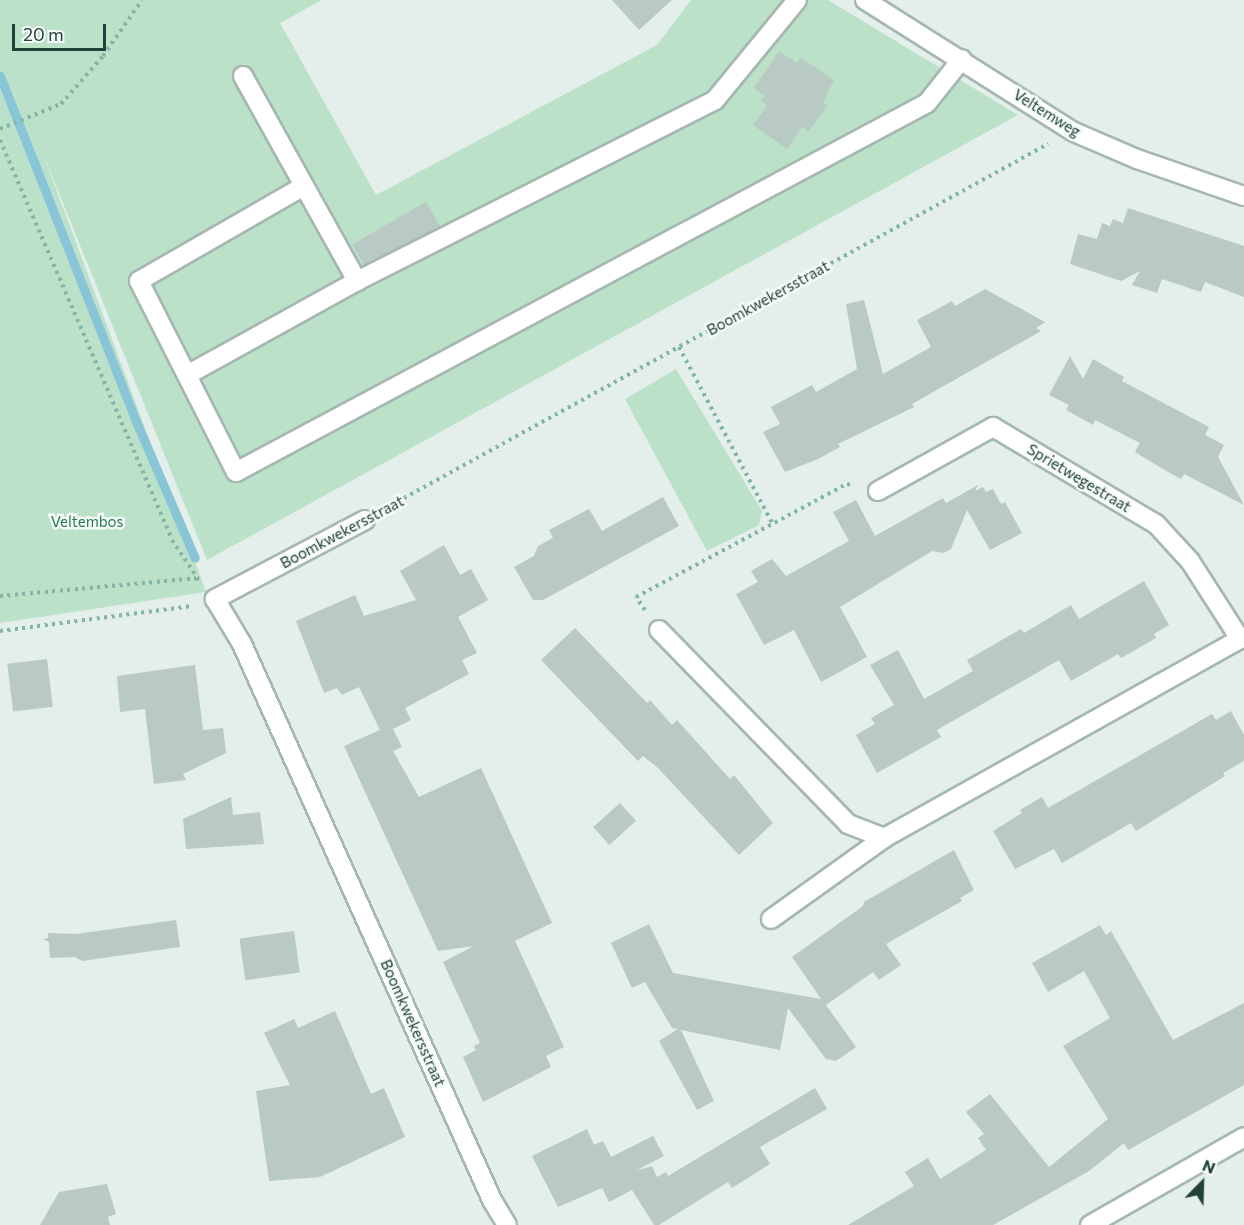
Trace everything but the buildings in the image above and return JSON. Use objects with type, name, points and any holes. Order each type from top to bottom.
[{"type":"street","points":[[187,375],[357,281],[715,100],[797,0]]},
{"type":"street","name":"Veltemweg","points":[[865,0],[962,58],[1074,132],[1146,162],[1244,196]]},
{"type":"street","points":[[304,186],[139,280],[236,472],[927,103],[962,58]]},
{"type":"street","points":[[243,76],[357,281]]},
{"type":"street","name":"Sprietwegestraat","points":[[771,919],[884,838],[1242,638],[1190,561],[1156,524],[993,427],[878,491]]},
{"type":"street","name":"Boomkwekersstraat","points":[[365,520],[215,599],[242,644],[492,1200],[507,1225]]},
{"type":"street","points":[[659,630],[848,824],[884,838]]},
{"type":"street","points":[[1090,1225],[1244,1137]]},
{"type":"path","points":[[0,129],[40,114],[68,96],[103,56],[142,0]]},
{"type":"path","name":"Boomkwekersstraat","points":[[365,520],[1074,132]]},
{"type":"path","points":[[0,140],[172,540],[196,578],[0,596]]},
{"type":"path","points":[[679,347],[772,523]]},
{"type":"path","points":[[659,630],[636,597],[847,484],[878,491]]},
{"type":"path","points":[[0,631],[187,608],[215,599]]},
{"type":"green space","name":"Veltembos","points":[[0,0],[322,0],[280,23],[376,195],[657,45],[691,0],[828,0],[1018,115],[207,560],[42,151],[206,592],[0,623]]},
{"type":"green space","points":[[676,369],[762,511],[759,525],[707,551],[625,399]]},
{"type":"waterway","points":[[0,76],[135,419],[195,558]]}]
